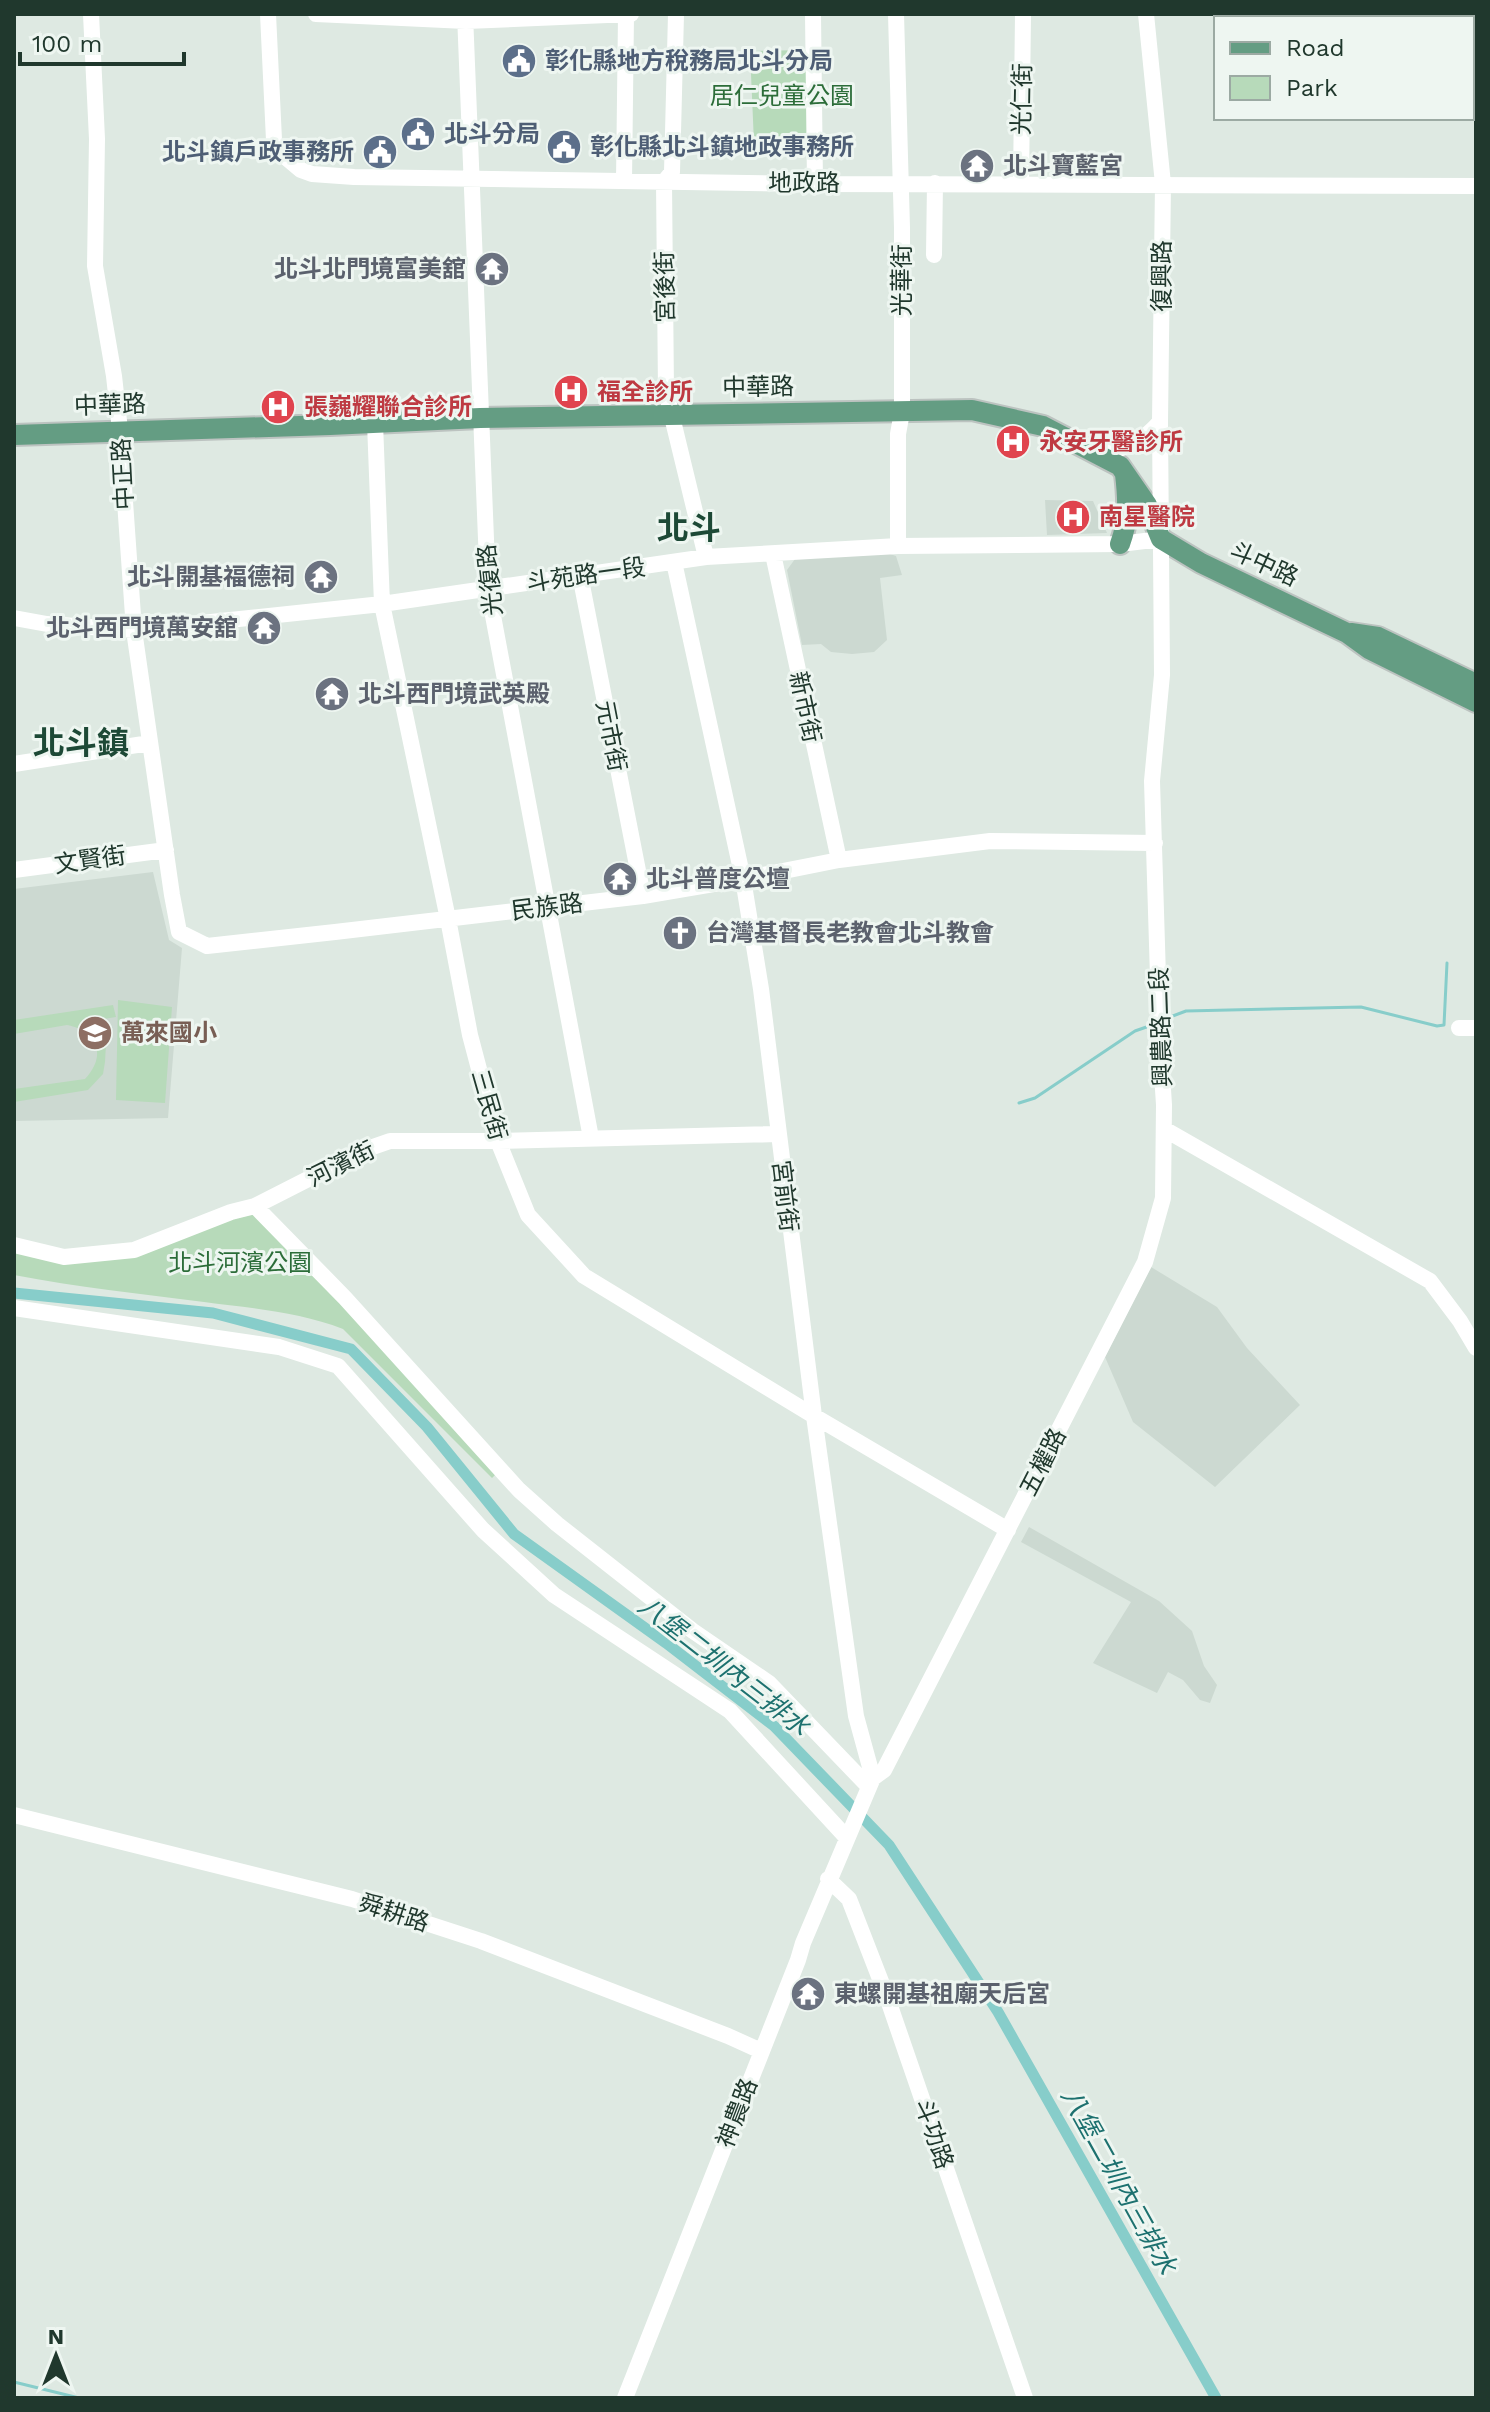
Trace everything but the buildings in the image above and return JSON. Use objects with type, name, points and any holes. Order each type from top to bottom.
[{"type":"main road","name":"中華路","points":[[14,435],[480,418],[972,410],[1043,426],[1125,470],[1147,505],[1161,539]]},
{"type":"main road","points":[[1120,544],[1128,509],[1125,470]]},
{"type":"main road","name":"斗中路","points":[[1161,539],[1201,563],[1347,633],[1369,649],[1476,702]]},
{"type":"main road","name":"斗中路","points":[[1347,633],[1378,637],[1476,684]]},
{"type":"street","name":"中正路","points":[[91,14],[97,139],[95,266],[120,430],[134,630],[179,932]]},
{"type":"street","name":"地政路","points":[[268,14],[276,149],[289,161],[312,174],[473,180],[815,184],[1476,186]]},
{"type":"street","points":[[316,14],[466,18],[629,14],[624,181]]},
{"type":"street","name":"宮後街","points":[[676,14],[672,172],[664,182],[666,392],[706,557]]},
{"type":"street","points":[[813,14],[815,184]]},
{"type":"street","name":"光華街","points":[[896,14],[902,412],[898,434],[898,546]]},
{"type":"street","name":"光仁街","points":[[1021,183],[1023,14]]},
{"type":"street","name":"復興路","points":[[1146,14],[1163,184],[1161,539]]},
{"type":"street","name":"光復路","points":[[466,18],[488,589],[591,1138]]},
{"type":"street","points":[[934,255],[935,183]]},
{"type":"street","points":[[1099,455],[1126,448],[1146,438],[1160,422]]},
{"type":"street","name":"三民街","points":[[375,423],[382,604],[470,1035],[498,1141],[528,1215],[584,1276],[1008,1530]]},
{"type":"street","name":"斗苑路一段","points":[[14,618],[47,624],[134,630],[382,604],[706,557],[898,546],[1120,544],[1161,539]]},
{"type":"street","name":"興農路二段","points":[[1161,539],[1162,675],[1152,769],[1164,1129]]},
{"type":"street","name":"新市街","points":[[773,554],[839,860]]},
{"type":"street","name":"宮前街","points":[[674,562],[743,879],[761,989],[814,1416],[856,1716],[869,1786]]},
{"type":"street","name":"元市街","points":[[580,575],[643,896]]},
{"type":"street","points":[[14,764],[150,743]]},
{"type":"street","name":"民族路","points":[[179,932],[207,946],[448,919],[643,896],[839,860],[990,841],[1155,843]]},
{"type":"street","name":"文賢街","points":[[14,870],[166,850]]},
{"type":"street","points":[[1164,1129],[1430,1281],[1476,1348]]},
{"type":"street","name":"五權路","points":[[869,1786],[884,1770],[1145,1262],[1163,1198],[1164,1129]]},
{"type":"street","name":"河濱街","points":[[14,1245],[64,1257],[134,1250],[231,1212],[255,1206],[367,1149],[390,1141],[777,1134]]},
{"type":"street","points":[[14,1308],[279,1347],[338,1366],[483,1530],[554,1595],[730,1711],[849,1833],[869,1786],[769,1683],[693,1631],[557,1524],[519,1490],[345,1298],[255,1206]]},
{"type":"street","name":"舜耕路","points":[[14,1815],[352,1899],[481,1941],[761,2051]]},
{"type":"street","name":"神農路","points":[[625,2398],[828,1879],[849,1833]]},
{"type":"street","name":"斗功路","points":[[828,1879],[849,1899],[887,1997],[1025,2398]]},
{"type":"shaded area","name":"南星醫院","points":[[1045,500],[1093,501],[1107,533],[1047,535]]},
{"type":"shaded area","points":[[884,552],[896,556],[902,575],[880,578],[887,640],[874,652],[852,654],[831,652],[821,644],[802,645],[787,570],[795,559]]},
{"type":"shaded area","name":"萬來國小","points":[[153,872],[169,940],[182,948],[168,1118],[14,1121],[14,889]]},
{"type":"shaded area","points":[[1151,1267],[1217,1307],[1247,1348],[1300,1405],[1215,1487],[1133,1422],[1105,1357]]},
{"type":"shaded area","points":[[1029,1527],[1159,1601],[1192,1631],[1204,1666],[1217,1685],[1210,1703],[1200,1700],[1183,1680],[1168,1672],[1157,1693],[1093,1663],[1131,1602],[1021,1542]]},
{"type":"green space","name":"居仁兒童公園","points":[[810,50],[813,141],[754,143],[750,51]]},
{"type":"green space","points":[[118,1000],[172,1007],[165,1103],[116,1100]]},
{"type":"green space","points":[[113,1005],[116,1017],[97,1020],[106,1044],[105,1062],[103,1074],[88,1090],[14,1102],[14,1089],[85,1079],[96,1062],[97,1053],[92,1039],[78,1028],[67,1025],[14,1034],[14,1020]]},
{"type":"green space","name":"北斗河濱公園","points":[[251,1212],[376,1332],[498,1472],[492,1478],[343,1329],[274,1311],[14,1275],[14,1252],[60,1262]]},
{"type":"waterway","points":[[1165,1019],[1186,1011],[1361,1007],[1437,1026],[1444,1025],[1447,963]]},
{"type":"waterway","points":[[1019,1103],[1035,1098],[1135,1031],[1155,1024]]},
{"type":"waterway","name":"八堡二圳內三排水","points":[[14,1293],[213,1313],[351,1349],[427,1427],[514,1534],[666,1643],[774,1726],[889,1845],[998,2012],[1216,2398]]},
{"type":"waterway","points":[[14,2382],[79,2398]]},
{"type":"place","name":"彰化縣地方稅務局北斗分局","points":[[519,61]]},
{"type":"place","name":"北斗分局","points":[[418,134]]},
{"type":"place","name":"彰化縣北斗鎮地政事務所","points":[[564,147]]},
{"type":"place","name":"北斗鎮戶政事務所","points":[[380,152]]},
{"type":"place","name":"北斗寶藍宮","points":[[977,166]]},
{"type":"place","name":"北斗北門境富美舘","points":[[492,269]]},
{"type":"place","name":"福全診所","points":[[571,392]]},
{"type":"place","name":"張巍耀聯合診所","points":[[278,407]]},
{"type":"place","name":"永安牙醫診所","points":[[1013,442]]},
{"type":"place","name":"南星醫院","points":[[1073,517]]},
{"type":"place","name":"北斗開基福德祠","points":[[321,577]]},
{"type":"place","name":"北斗西門境萬安舘","points":[[264,628]]},
{"type":"place","name":"北斗西門境武英殿","points":[[332,694]]},
{"type":"place","name":"北斗普度公壇","points":[[620,879]]},
{"type":"place","name":"台灣基督長老教會北斗教會","points":[[680,933]]},
{"type":"place","name":"萬來國小","points":[[95,1033]]},
{"type":"place","name":"東螺開基祖廟天后宮","points":[[808,1994]]},
{"type":"district","name":"北斗","points":[[689,528]]},
{"type":"district","name":"北斗鎮","points":[[81,743]]}]
